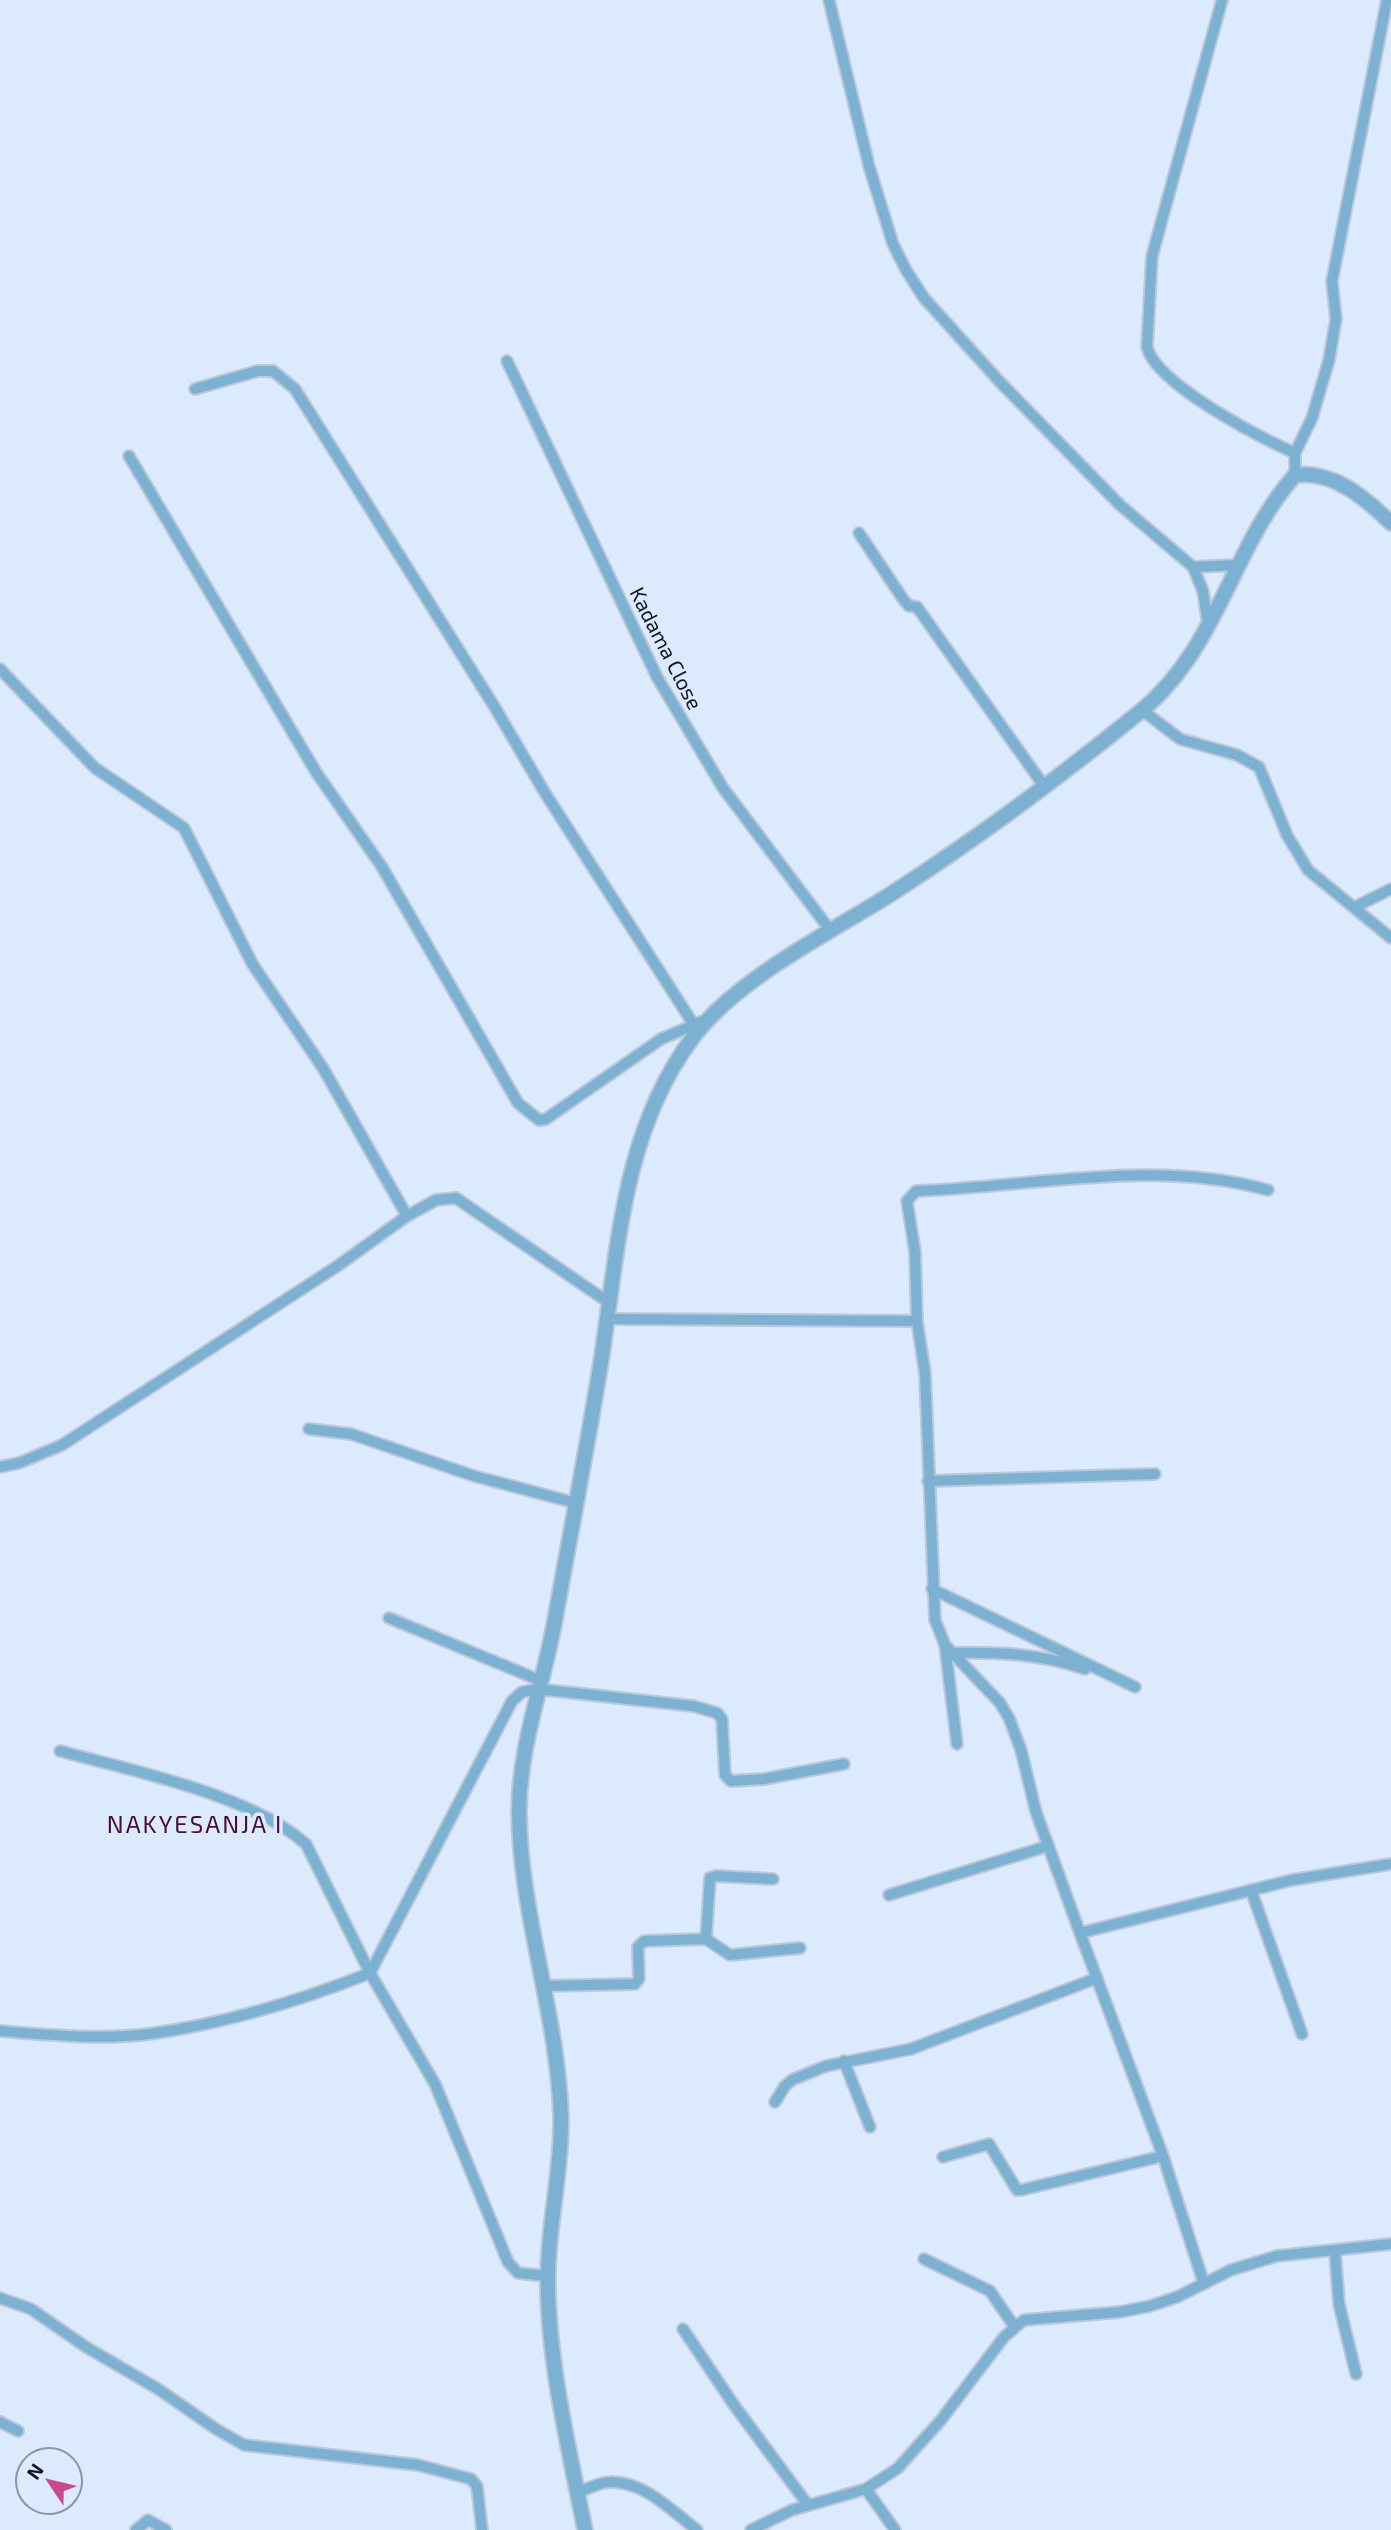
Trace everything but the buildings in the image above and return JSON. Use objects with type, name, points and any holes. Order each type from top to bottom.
[{"type":"street","points":[[829,0],[869,166],[893,244],[905,270],[925,298],[1008,390],[1120,505],[1193,567],[1203,591],[1208,631]]},
{"type":"street","points":[[1222,0],[1152,256],[1147,347],[1150,359],[1161,372],[1230,418],[1295,453]]},
{"type":"street","points":[[130,457],[316,772],[383,867],[519,1103],[539,1120],[546,1119],[661,1039],[700,1023],[768,971],[891,894],[1044,786],[1142,710],[1180,674],[1208,631],[1262,517],[1295,475],[1295,453],[1312,418],[1329,360],[1336,319],[1332,281],[1387,0]]},
{"type":"street","name":"Kadama Close","points":[[507,361],[657,677],[723,788],[830,930]]},
{"type":"street","points":[[195,389],[258,371],[273,371],[295,389],[494,706],[545,793],[700,1023]]},
{"type":"street","points":[[1295,475],[1311,473],[1328,477],[1361,497],[1391,523]]},
{"type":"street","points":[[859,533],[903,599],[909,606],[917,607],[1044,786]]},
{"type":"street","points":[[1193,567],[1239,565]]},
{"type":"street","points":[[0,669],[95,768],[184,828],[253,965],[323,1068],[407,1216]]},
{"type":"street","points":[[1142,710],[1180,739],[1237,755],[1259,767],[1287,835],[1308,870],[1391,938]]},
{"type":"street","points":[[1355,907],[1391,889]]},
{"type":"street","points":[[585,2530],[561,2403],[547,2276],[561,2119],[554,2050],[524,1874],[519,1815],[521,1769],[538,1684],[553,1633],[607,1319],[624,1198],[650,1115],[674,1065],[700,1023]]},
{"type":"street","points":[[1204,2284],[1163,2156],[1048,1846],[1009,1718],[1000,1703],[949,1649],[935,1620],[925,1373],[917,1321],[915,1252],[906,1214],[907,1201],[916,1191],[1134,1177],[1195,1177],[1237,1181],[1268,1190]]},
{"type":"street","points":[[0,1467],[19,1463],[62,1445],[339,1265],[407,1216],[436,1200],[456,1198],[608,1302]]},
{"type":"street","points":[[607,1319],[917,1321]]},
{"type":"street","points":[[309,1429],[351,1434],[474,1476],[576,1503]]},
{"type":"street","points":[[928,1480],[1155,1474]]},
{"type":"street","points":[[932,1589],[1135,1687],[1050,1659],[949,1649]]},
{"type":"street","points":[[389,1618],[538,1684],[693,1706],[717,1713],[722,1719],[724,1775],[731,1781],[764,1779],[844,1764]]},
{"type":"street","points":[[949,1649],[957,1744]]},
{"type":"street","points":[[0,2031],[97,2037],[149,2034],[300,1998],[370,1973],[512,1701],[538,1684]]},
{"type":"street","points":[[60,1751],[158,1778],[240,1805],[289,1829],[306,1844],[370,1973],[435,2084],[508,2262],[519,2273],[547,2276]]},
{"type":"street","points":[[889,1895],[1048,1846]]},
{"type":"street","points":[[1080,1933],[1251,1890],[1391,1864]]},
{"type":"street","points":[[706,1939],[709,1878],[716,1876],[773,1879]]},
{"type":"street","points":[[1251,1890],[1301,2034]]},
{"type":"street","points":[[544,1986],[635,1984],[639,1979],[638,1947],[645,1941],[706,1939],[730,1955],[800,1948]]},
{"type":"street","points":[[775,2102],[785,2086],[793,2080],[844,2061],[911,2049],[1097,1978]]},
{"type":"street","points":[[844,2061],[870,2127]]},
{"type":"street","points":[[943,2157],[989,2144],[1017,2190],[1021,2190],[1163,2156]]},
{"type":"street","points":[[751,2530],[808,2505],[866,2489],[898,2468],[941,2420],[1014,2326],[1024,2320],[1120,2312],[1150,2306],[1259,2260],[1391,2244]]},
{"type":"street","points":[[1335,2251],[1339,2304],[1356,2374]]},
{"type":"street","points":[[924,2259],[990,2291],[1014,2326]]},
{"type":"street","points":[[0,2298],[31,2309],[244,2445],[418,2465],[471,2479],[477,2486],[482,2530]]},
{"type":"street","points":[[683,2329],[734,2405],[808,2505]]},
{"type":"street","points":[[0,2422],[18,2431]]},
{"type":"street","points":[[578,2492],[608,2482],[644,2490],[697,2530]]},
{"type":"street","points":[[866,2489],[895,2530]]},
{"type":"street","points":[[136,2530],[148,2520],[166,2530]]},
{"type":"district","name":"NAKYESANJA I","points":[[195,1823]]}]
